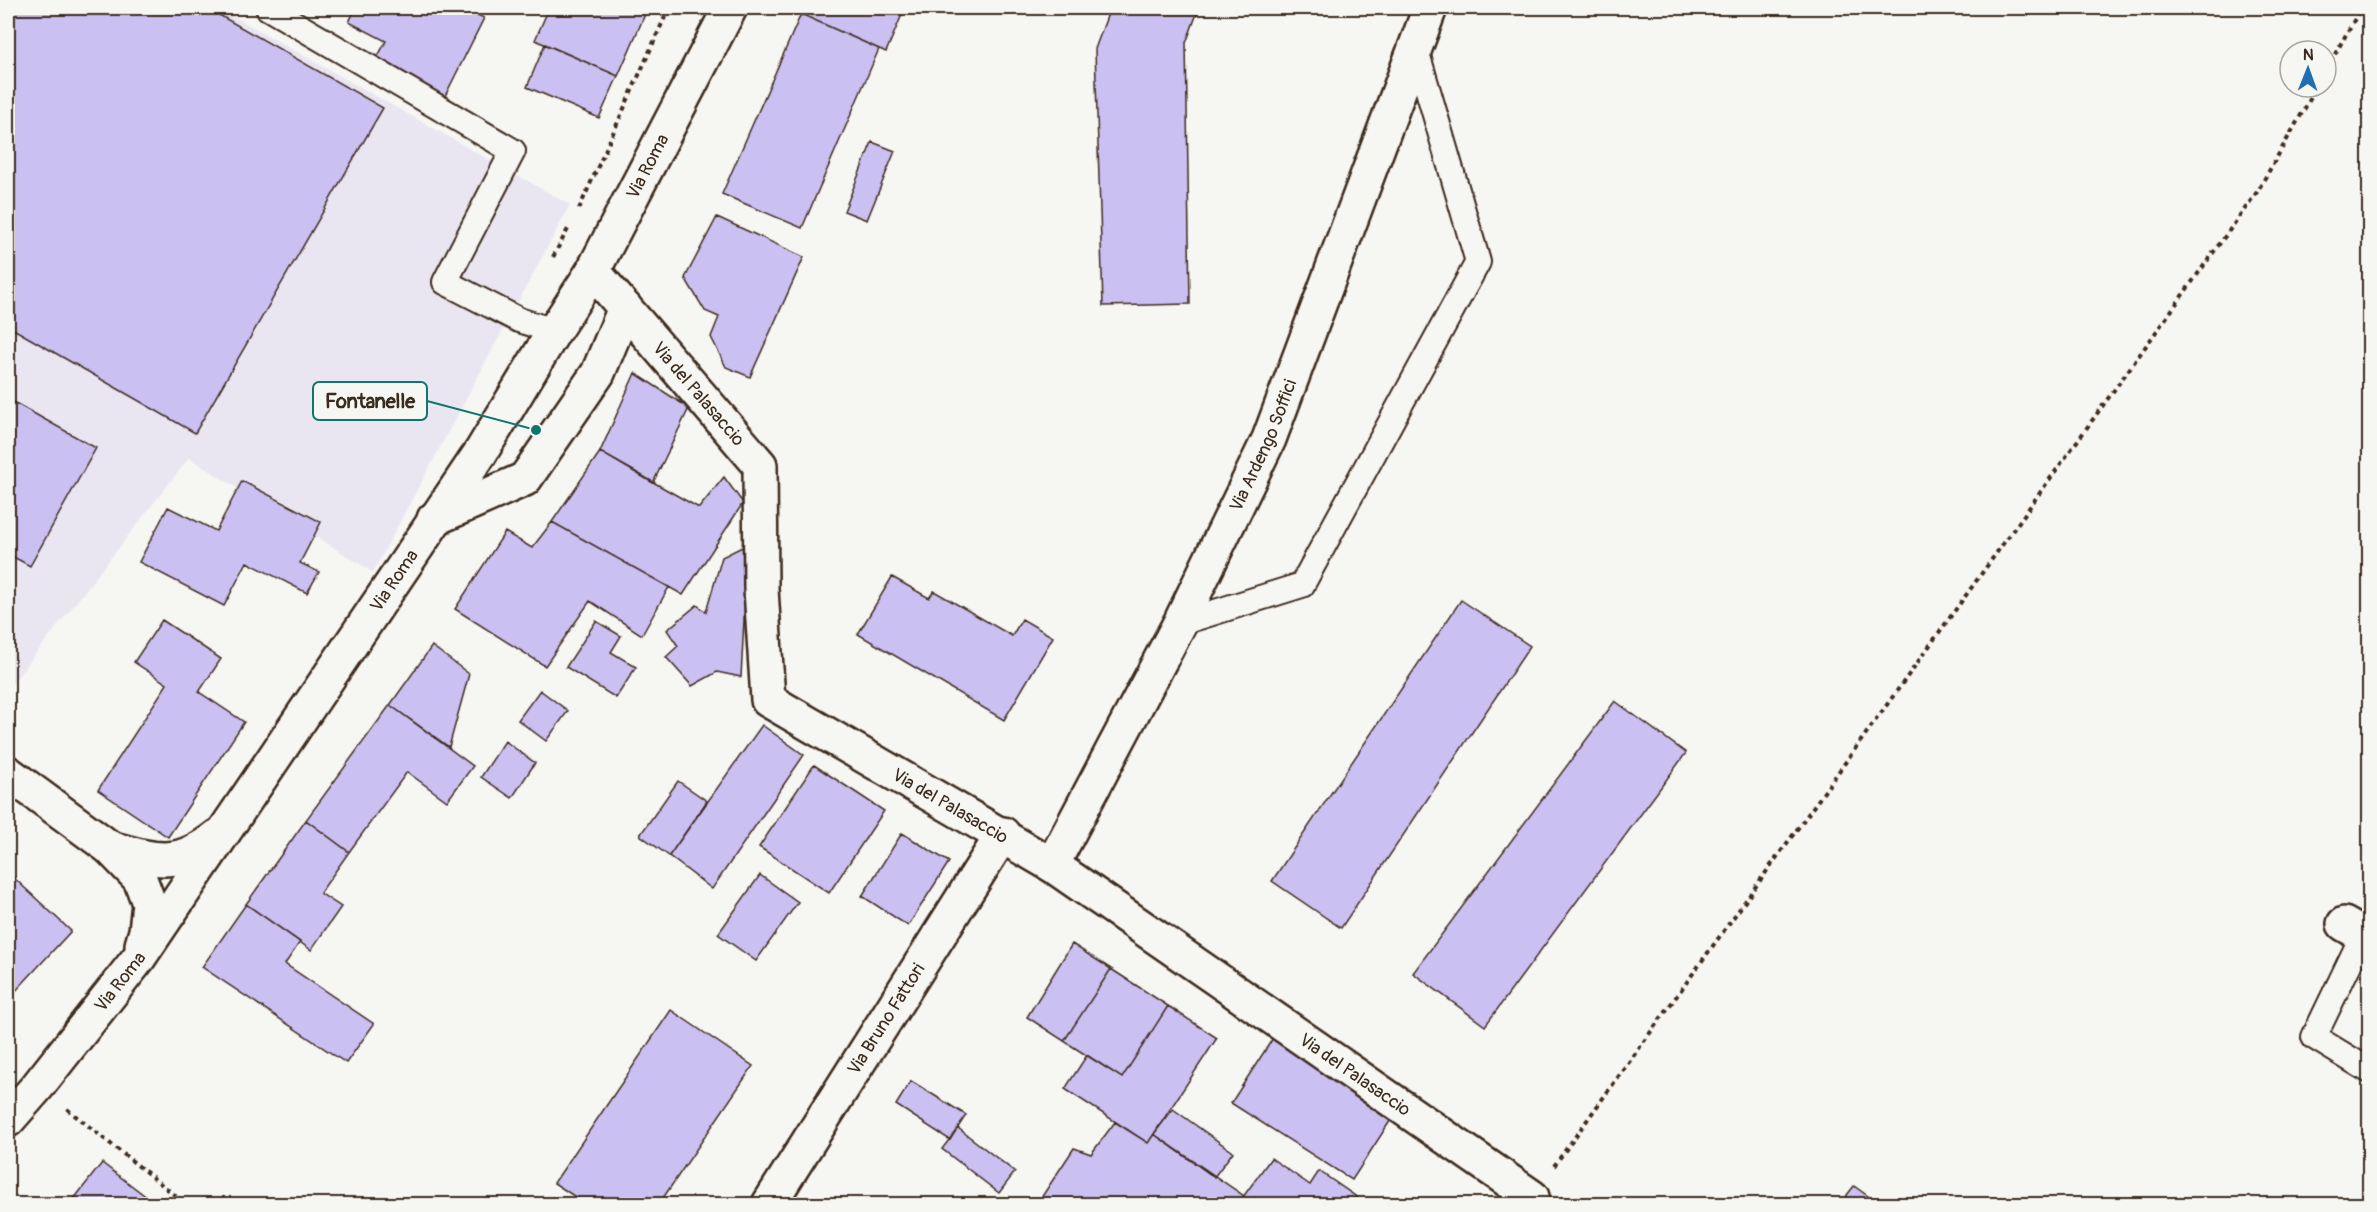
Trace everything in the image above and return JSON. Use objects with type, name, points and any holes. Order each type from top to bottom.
[{"type":"street","name":"Via Roma","points":[[8,1120],[37,1088],[138,959],[481,452],[554,331],[594,271],[730,8]]},
{"type":"street","name":"Via Ardengo Soffici","points":[[1052,864],[1180,623],[1269,439],[1430,8]]},
{"type":"street","name":"Via del Palasaccio","points":[[594,271],[760,465],[761,589],[768,700],[1052,864],[1532,1197]]},
{"type":"street","points":[[434,519],[525,479],[598,373],[626,308]]},
{"type":"street","points":[[8,773],[110,848],[140,879],[148,903],[146,931],[138,959]]},
{"type":"street","points":[[110,848],[141,857],[166,859],[184,857],[199,851],[225,831]]},
{"type":"street","name":"Via Bruno Fattori","points":[[770,1204],[1003,834]]},
{"type":"lane","points":[[268,8],[513,151],[445,282],[519,320],[554,331]]},
{"type":"lane","points":[[1180,623],[1302,585],[1478,262],[1415,46]]},
{"type":"lane","points":[[2359,933],[2314,1037],[2370,1071]]},
{"type":"path","points":[[2338,49],[2361,8]]},
{"type":"path","points":[[1532,1197],[2257,192],[2310,99]]},
{"type":"path","points":[[63,1106],[186,1204]]},
{"type":"shaded area","points":[[8,8],[219,8],[570,205],[373,572],[189,458],[8,689]]},
{"type":"building","points":[[8,8],[207,8],[383,108],[195,433],[8,326]]},
{"type":"building","points":[[356,8],[463,8],[484,18],[444,98],[374,64],[386,41],[349,22]]},
{"type":"building","points":[[549,8],[635,8],[646,12],[618,76],[535,40]]},
{"type":"building","points":[[804,8],[898,8],[904,10],[886,52],[801,14]]},
{"type":"building","points":[[1110,8],[1199,8],[1186,43],[1190,304],[1103,306],[1095,49]]},
{"type":"building","points":[[801,14],[879,49],[802,228],[722,194]]},
{"type":"building","points":[[545,44],[618,76],[599,118],[527,87]]},
{"type":"building","points":[[872,142],[895,151],[867,220],[844,211]]},
{"type":"building","points":[[717,217],[804,257],[750,377],[726,367],[711,337],[719,317],[705,311],[685,278]]},
{"type":"building","points":[[635,373],[689,408],[653,483],[600,452]]},
{"type":"building","points":[[8,399],[96,448],[30,566],[8,554]]},
{"type":"building","points":[[600,452],[699,508],[724,477],[743,503],[683,595],[552,522]]},
{"type":"building","points":[[242,481],[321,522],[300,563],[319,572],[307,593],[247,562],[224,606],[139,562],[168,507],[216,531]]},
{"type":"building","points":[[552,522],[669,587],[642,635],[590,601],[545,666],[455,609],[505,532],[532,548]]},
{"type":"building","points":[[748,544],[741,677],[717,672],[692,686],[666,657],[678,646],[667,630],[697,605],[706,612],[722,557]]},
{"type":"building","points":[[892,577],[929,598],[934,591],[1012,636],[1022,619],[1053,637],[1004,720],[858,634]]},
{"type":"building","points":[[1461,600],[1530,646],[1341,928],[1272,881]]},
{"type":"building","points":[[162,620],[221,659],[199,692],[244,722],[168,837],[98,790],[167,684],[134,662]]},
{"type":"building","points":[[596,621],[621,636],[611,652],[636,667],[616,698],[566,667]]},
{"type":"building","points":[[432,646],[469,674],[449,747],[390,705]]},
{"type":"building","points":[[540,690],[568,711],[546,741],[518,720]]},
{"type":"building","points":[[1615,701],[1686,753],[1485,1026],[1413,973]]},
{"type":"building","points":[[390,705],[473,766],[447,801],[407,772],[349,852],[306,820]]},
{"type":"building","points":[[762,725],[804,755],[712,889],[669,856]]},
{"type":"building","points":[[505,741],[535,763],[512,798],[481,777]]},
{"type":"building","points":[[814,765],[884,811],[829,893],[759,847]]},
{"type":"building","points":[[678,781],[707,801],[669,856],[640,835]]},
{"type":"building","points":[[306,820],[349,852],[320,893],[341,907],[311,950],[246,904]]},
{"type":"building","points":[[902,833],[949,862],[908,926],[862,896]]},
{"type":"building","points":[[760,875],[798,902],[756,961],[718,934]]},
{"type":"building","points":[[13,877],[71,931],[12,995],[8,991],[8,883]]},
{"type":"building","points":[[246,904],[300,942],[285,964],[374,1024],[346,1063],[202,967]]},
{"type":"building","points":[[1072,944],[1111,969],[1064,1041],[1027,1017]]},
{"type":"building","points":[[1111,969],[1168,1006],[1122,1078],[1064,1041]]},
{"type":"building","points":[[1168,1006],[1217,1038],[1148,1143],[1065,1089],[1087,1055],[1122,1078]]},
{"type":"building","points":[[671,1010],[753,1066],[659,1204],[586,1204],[554,1183]]},
{"type":"building","points":[[1273,1038],[1394,1115],[1352,1180],[1231,1103]]},
{"type":"building","points":[[911,1081],[966,1115],[950,1140],[896,1105]]},
{"type":"building","points":[[1173,1109],[1233,1152],[1214,1177],[1154,1134]]},
{"type":"building","points":[[1115,1122],[1148,1143],[1154,1134],[1244,1196],[1238,1204],[1037,1204],[1074,1148],[1091,1154]]},
{"type":"building","points":[[958,1128],[1015,1172],[999,1193],[942,1149]]},
{"type":"building","points":[[1271,1158],[1310,1185],[1319,1171],[1358,1198],[1353,1204],[1238,1204]]},
{"type":"building","points":[[102,1163],[156,1204],[70,1204]]},
{"type":"building","points":[[1854,1186],[1879,1204],[1840,1204]]},
{"type":"place","name":"Fontanelle","points":[[536,430]]}]
